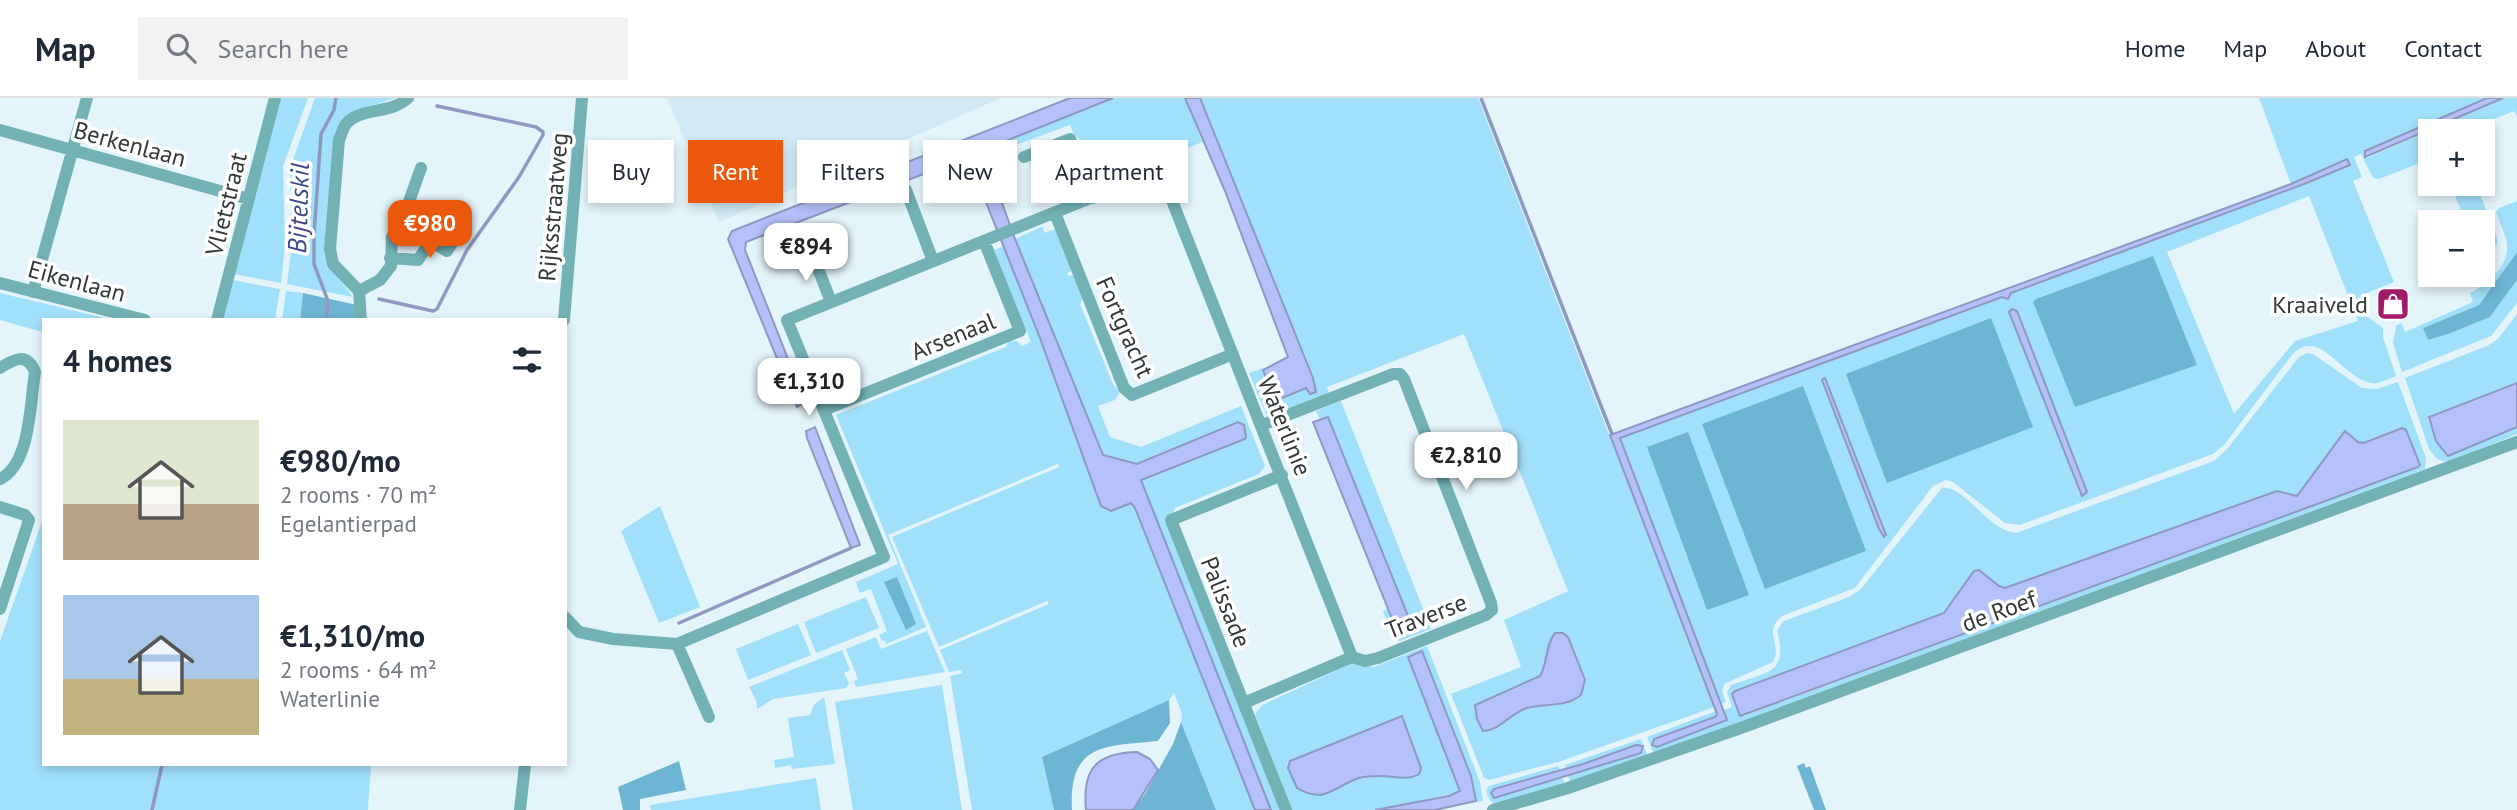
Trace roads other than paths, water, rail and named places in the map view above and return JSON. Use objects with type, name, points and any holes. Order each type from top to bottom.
[{"type":"street","points":[[33,292],[87,98]]},
{"type":"street","name":"Vlietstraat","points":[[219,318],[275,98]]},
{"type":"street","points":[[361,318],[359,291],[333,264],[330,249],[339,140],[346,124],[353,119],[399,107],[408,98]]},
{"type":"street","name":"Rijksstraatweg","points":[[564,318],[582,98]]},
{"type":"street","name":"Berkenlaan","points":[[0,130],[249,199]]},
{"type":"street","points":[[1024,157],[1031,154]]},
{"type":"street","points":[[359,291],[380,280],[391,266],[392,237],[401,224],[421,168]]},
{"type":"street","points":[[909,198],[933,261]]},
{"type":"street","name":"Waterlinie","points":[[567,619],[579,632],[613,639],[677,644],[884,557],[787,320],[1080,203]]},
{"type":"street","name":"Waterlinie","points":[[1173,203],[1352,657]]},
{"type":"street","name":"Fortgracht","points":[[1055,213],[1124,388],[1132,395],[1233,354]]},
{"type":"street","points":[[401,224],[447,251],[452,243]]},
{"type":"street","name":"Arsenaal","points":[[824,410],[1020,331],[989,239]]},
{"type":"street","points":[[390,258],[418,260],[431,242]]},
{"type":"street","points":[[812,253],[831,302]]},
{"type":"street","name":"Eikenlaan","points":[[0,283],[137,318]]},
{"type":"street","points":[[0,368],[15,358],[24,359],[32,364],[35,372],[29,426],[23,447],[11,472],[0,479]]},
{"type":"street","name":"Traverse","points":[[1262,425],[1393,374],[1400,374],[1491,603],[1492,610],[1486,615],[1378,657],[1365,661],[1352,657]]},
{"type":"street","name":"de Roef","points":[[1493,810],[1569,788],[1726,733],[2517,443]]},
{"type":"street","name":"Palissade","points":[[1282,475],[1171,520],[1286,810]]},
{"type":"street","points":[[0,507],[25,515],[29,520],[0,609]]},
{"type":"street","points":[[677,644],[709,717]]},
{"type":"street","points":[[1244,703],[1352,657]]},
{"type":"street","points":[[520,810],[525,766]]},
{"type":"waterway","name":"Bijtelskil","points":[[326,318],[328,301],[314,264],[314,235],[321,134],[334,110],[336,98]]},
{"type":"waterway","points":[[1481,98],[1612,434]]},
{"type":"waterway","points":[[379,299],[433,311],[437,309],[467,250],[519,177],[543,135],[536,127],[437,106]]},
{"type":"waterway","points":[[679,623],[851,548]]},
{"type":"waterway","name":"Bijtelskil","points":[[152,810],[162,766]]},
{"type":"place","name":"Kraaiveld","points":[[2393,304]]}]
